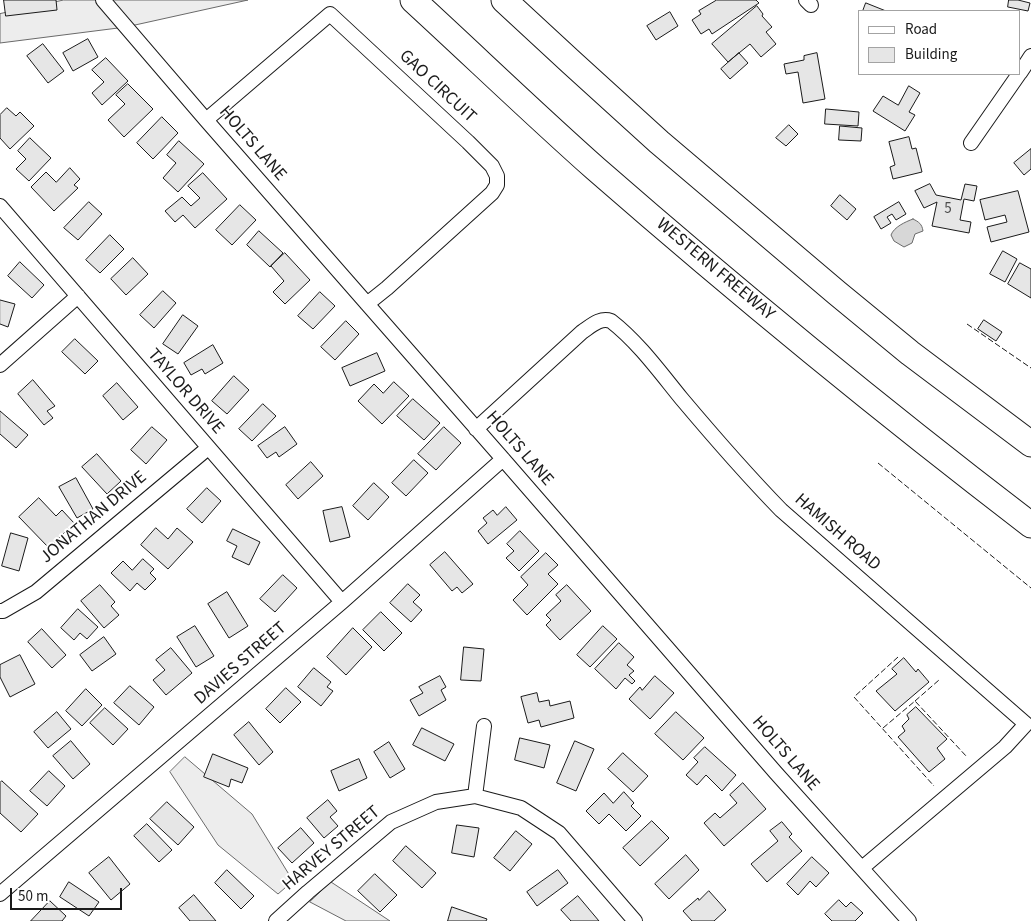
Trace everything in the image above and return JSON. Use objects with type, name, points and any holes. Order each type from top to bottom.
[{"type":"highway","name":"WESTERN FREEWAY","points":[[413,0],[595,168],[710,266],[891,417],[1031,525]]},
{"type":"highway","points":[[504,0],[659,142],[837,293],[910,353],[1031,444]]},
{"type":"street","name":"HOLTS LANE","points":[[103,0],[776,773],[909,921]]},
{"type":"street","name":"GAO CIRCUIT","points":[[206,120],[330,14],[492,166],[497,176],[497,185],[492,193],[367,304]]},
{"type":"street","points":[[1021,70],[1031,56]]},
{"type":"street","points":[[971,143],[1018,75]]},
{"type":"street","name":"TAYLOR DRIVE","points":[[0,206],[342,602]]},
{"type":"street","points":[[0,365],[78,296]]},
{"type":"street","name":"HAMISH ROAD","points":[[476,428],[582,332],[601,320],[611,321],[636,344],[705,427],[781,510],[1026,724],[1005,747],[862,868]]},
{"type":"street","name":"JONATHAN DRIVE","points":[[0,611],[36,592],[208,448]]},
{"type":"street","name":"DAVIES STREET","points":[[0,894],[342,602],[503,459]]},
{"type":"street","points":[[475,796],[484,726]]},
{"type":"street","name":"HARVEY STREET","points":[[276,921],[391,822],[436,802],[475,796],[521,808],[559,833],[635,921]]},
{"type":"shaded area","points":[[64,0],[248,0],[126,27],[0,43],[0,14]]},
{"type":"shaded area","points":[[913,219],[920,223],[923,231],[915,234],[912,243],[904,247],[894,241],[891,235],[897,227]]},
{"type":"shaded area","points":[[185,757],[252,814],[293,881],[278,894],[218,845],[170,772]]},
{"type":"shaded area","points":[[331,882],[390,921],[346,921],[310,902]]},
{"type":"building","points":[[4,0],[56,0],[57,10],[6,16]]},
{"type":"building","points":[[717,0],[756,0],[759,3],[712,34],[709,29],[701,34],[692,20],[701,14],[699,11]]},
{"type":"building","points":[[1009,0],[1030,3],[1028,11],[1008,7]]},
{"type":"building","points":[[866,3],[884,10],[863,10]]},
{"type":"building","points":[[757,6],[763,14],[762,16],[772,27],[766,32],[776,44],[761,57],[750,44],[728,62],[712,44]]},
{"type":"building","points":[[670,12],[678,26],[656,40],[647,26]]},
{"type":"building","points":[[88,39],[98,57],[73,71],[63,53]]},
{"type":"building","points":[[43,44],[64,71],[48,83],[27,56]]},
{"type":"building","points":[[739,53],[748,63],[730,79],[721,69]]},
{"type":"building","points":[[817,53],[825,99],[803,103],[798,72],[786,74],[784,64],[804,60],[804,56]]},
{"type":"building","points":[[106,58],[128,81],[102,105],[92,93],[104,82],[92,70]]},
{"type":"building","points":[[128,84],[153,109],[124,137],[108,120],[125,104],[116,95]]},
{"type":"building","points":[[909,86],[920,93],[909,112],[915,115],[905,131],[873,111],[883,96],[898,105]]},
{"type":"building","points":[[7,108],[16,116],[20,112],[34,126],[10,149],[0,138],[0,115]]},
{"type":"building","points":[[826,109],[859,112],[858,126],[825,124]]},
{"type":"building","points":[[162,117],[178,133],[153,159],[137,143]]},
{"type":"building","points":[[789,125],[798,134],[786,146],[776,138]]},
{"type":"building","points":[[840,126],[862,128],[861,141],[839,140]]},
{"type":"building","points":[[909,137],[912,149],[916,148],[922,172],[893,179],[890,167],[895,165],[889,142]]},
{"type":"building","points":[[30,138],[51,158],[29,181],[16,169],[26,159],[18,151]]},
{"type":"building","points":[[179,141],[204,164],[178,192],[163,178],[176,163],[167,155]]},
{"type":"building","points":[[1031,149],[1031,169],[1024,175],[1014,163]]},
{"type":"building","points":[[70,168],[80,179],[74,185],[78,188],[54,211],[31,187],[46,172],[56,182]]},
{"type":"building","points":[[203,173],[227,199],[195,228],[183,215],[175,222],[165,211],[182,197],[191,206],[200,198],[188,186]]},
{"type":"building","points":[[930,184],[936,195],[961,200],[965,184],[977,186],[974,201],[964,199],[960,220],[971,222],[969,233],[932,226],[937,202],[924,208],[915,191]]},
{"type":"building","points":[[1018,191],[1029,232],[991,242],[987,227],[1007,222],[1005,215],[985,220],[980,200]]},
{"type":"building","points":[[840,195],[856,209],[847,220],[831,206]]},
{"type":"building","points":[[89,202],[102,214],[78,240],[64,228]]},
{"type":"building","points":[[899,202],[906,214],[896,220],[892,214],[887,217],[891,223],[881,229],[874,217]]},
{"type":"building","points":[[240,205],[256,220],[232,245],[216,230]]},
{"type":"building","points":[[259,231],[283,253],[270,267],[247,245]]},
{"type":"building","points":[[110,235],[124,249],[100,273],[86,260]]},
{"type":"building","points":[[1003,251],[1017,259],[1005,282],[990,274]]},
{"type":"building","points":[[285,253],[310,280],[285,304],[273,292],[284,281],[271,266]]},
{"type":"building","points":[[133,258],[148,274],[126,295],[111,279]]},
{"type":"building","points":[[20,262],[44,285],[32,298],[8,276]]},
{"type":"building","points":[[1020,263],[1031,269],[1031,298],[1008,284]]},
{"type":"building","points":[[163,291],[176,303],[154,328],[140,315]]},
{"type":"building","points":[[320,292],[335,306],[313,329],[298,316]]},
{"type":"building","points":[[0,300],[15,304],[8,327],[0,324]]},
{"type":"building","points":[[183,315],[198,326],[178,354],[163,344]]},
{"type":"building","points":[[984,320],[1002,332],[996,341],[978,329]]},
{"type":"building","points":[[346,321],[359,334],[335,360],[321,347]]},
{"type":"building","points":[[75,339],[98,361],[85,374],[62,352]]},
{"type":"building","points":[[213,345],[223,363],[205,374],[202,369],[191,375],[184,363]]},
{"type":"building","points":[[377,353],[385,371],[350,386],[342,368]]},
{"type":"building","points":[[234,376],[249,390],[227,414],[212,401]]},
{"type":"building","points":[[33,380],[55,406],[47,411],[53,418],[44,425],[18,394]]},
{"type":"building","points":[[394,382],[409,396],[382,424],[358,401],[374,384],[383,393]]},
{"type":"building","points":[[117,383],[138,407],[123,420],[103,396]]},
{"type":"building","points":[[413,399],[440,423],[424,440],[397,416]]},
{"type":"building","points":[[263,404],[276,416],[252,441],[239,429]]},
{"type":"building","points":[[0,411],[28,435],[16,448],[0,434]]},
{"type":"building","points":[[152,427],[167,440],[146,464],[131,450]]},
{"type":"building","points":[[285,427],[297,444],[279,457],[276,452],[267,458],[258,446]]},
{"type":"building","points":[[444,427],[461,443],[436,470],[418,454]]},
{"type":"building","points":[[97,454],[121,481],[107,494],[82,467]]},
{"type":"building","points":[[414,460],[428,473],[406,496],[392,483]]},
{"type":"building","points":[[311,462],[323,476],[298,499],[286,485]]},
{"type":"building","points":[[76,478],[93,509],[77,518],[59,487]]},
{"type":"building","points":[[374,483],[389,497],[368,520],[353,506]]},
{"type":"building","points":[[207,488],[221,501],[202,523],[187,509]]},
{"type":"building","points":[[39,498],[56,516],[62,510],[74,523],[49,548],[19,517]]},
{"type":"building","points":[[342,507],[350,537],[330,542],[323,511]]},
{"type":"building","points":[[506,507],[517,520],[488,544],[478,531],[487,523],[483,518],[493,510],[497,515]]},
{"type":"building","points":[[156,528],[168,539],[177,528],[193,542],[168,569],[141,545]]},
{"type":"building","points":[[233,529],[260,542],[249,565],[232,557],[237,546],[227,541]]},
{"type":"building","points":[[520,531],[539,551],[519,571],[506,558],[514,551],[507,544]]},
{"type":"building","points":[[11,533],[28,538],[19,571],[2,566]]},
{"type":"building","points":[[445,552],[473,584],[462,593],[457,587],[452,591],[430,565]]},
{"type":"building","points":[[546,553],[558,565],[548,574],[558,584],[527,615],[513,600],[528,585],[521,577]]},
{"type":"building","points":[[143,559],[154,569],[150,573],[156,579],[145,590],[137,583],[130,591],[111,573],[123,561],[132,570]]},
{"type":"building","points":[[283,575],[297,588],[275,612],[260,599]]},
{"type":"building","points":[[408,584],[420,595],[413,602],[422,610],[411,622],[390,603]]},
{"type":"building","points":[[100,585],[115,602],[111,606],[119,615],[104,628],[81,601]]},
{"type":"building","points":[[567,585],[591,611],[560,640],[546,625],[551,620],[546,615],[561,601],[556,595]]},
{"type":"building","points":[[227,592],[248,626],[229,638],[208,604]]},
{"type":"building","points":[[78,609],[98,627],[87,639],[80,633],[74,640],[61,628]]},
{"type":"building","points":[[381,612],[402,633],[384,651],[363,630]]},
{"type":"building","points":[[195,626],[214,656],[196,667],[177,637]]},
{"type":"building","points":[[603,626],[617,639],[590,667],[577,655]]},
{"type":"building","points":[[353,628],[372,647],[346,675],[327,657]]},
{"type":"building","points":[[42,629],[66,655],[52,668],[28,642]]},
{"type":"building","points":[[104,637],[116,654],[92,671],[80,655]]},
{"type":"building","points":[[619,643],[634,657],[627,665],[634,671],[629,675],[635,681],[632,684],[625,678],[616,689],[595,669]]},
{"type":"building","points":[[464,647],[484,649],[481,681],[461,680]]},
{"type":"building","points":[[171,648],[192,673],[166,695],[153,680],[165,670],[156,660]]},
{"type":"building","points":[[20,655],[35,684],[10,697],[0,677],[0,665]]},
{"type":"building","points":[[904,658],[916,672],[918,669],[929,682],[895,711],[876,691],[897,674],[892,669]]},
{"type":"building","points":[[314,668],[331,682],[327,687],[333,691],[321,706],[298,687]]},
{"type":"building","points":[[440,676],[446,687],[441,690],[446,700],[419,716],[410,700],[423,693],[419,687]]},
{"type":"building","points":[[655,676],[674,693],[650,719],[629,699],[640,687],[642,690]]},
{"type":"building","points":[[130,686],[154,707],[139,725],[114,703]]},
{"type":"building","points":[[286,688],[301,702],[280,723],[266,709]]},
{"type":"building","points":[[86,689],[102,705],[82,726],[66,711]]},
{"type":"building","points":[[537,693],[539,702],[549,700],[550,706],[570,701],[574,718],[541,727],[539,720],[528,723],[521,697]]},
{"type":"building","points":[[916,707],[947,739],[937,748],[945,759],[929,772],[898,737],[905,731],[902,726],[909,719],[907,715]]},
{"type":"building","points":[[105,708],[128,729],[113,745],[90,723]]},
{"type":"building","points":[[57,712],[71,729],[48,748],[34,732]]},
{"type":"building","points":[[676,712],[704,738],[683,760],[655,734]]},
{"type":"building","points":[[249,722],[273,752],[259,765],[234,735]]},
{"type":"building","points":[[422,728],[454,744],[445,761],[413,745]]},
{"type":"building","points":[[520,738],[550,745],[544,768],[515,760]]},
{"type":"building","points":[[71,741],[90,764],[73,779],[53,756]]},
{"type":"building","points":[[575,741],[594,749],[576,791],[557,783]]},
{"type":"building","points":[[389,742],[405,769],[390,778],[374,752]]},
{"type":"building","points":[[705,747],[736,775],[722,791],[706,775],[697,785],[686,775],[698,762],[694,758]]},
{"type":"building","points":[[623,753],[648,776],[633,792],[608,769]]},
{"type":"building","points":[[213,754],[248,768],[242,783],[231,779],[229,787],[204,777]]},
{"type":"building","points":[[359,759],[367,778],[339,791],[331,771]]},
{"type":"building","points":[[49,771],[65,786],[47,806],[30,791]]},
{"type":"building","points":[[2,781],[38,814],[21,832],[0,813],[0,783]]},
{"type":"building","points":[[743,783],[766,809],[724,846],[704,823],[715,813],[720,818],[737,803],[730,795]]},
{"type":"building","points":[[624,792],[634,803],[631,806],[641,816],[626,831],[609,814],[599,824],[586,811],[604,793],[613,803]]},
{"type":"building","points":[[328,800],[337,811],[330,817],[338,826],[324,838],[307,818]]},
{"type":"building","points":[[167,802],[194,827],[178,845],[150,819]]},
{"type":"building","points":[[652,821],[669,838],[640,866],[623,848]]},
{"type":"building","points":[[782,822],[792,834],[789,837],[802,851],[767,882],[751,864],[778,841],[770,831]]},
{"type":"building","points":[[147,824],[172,850],[159,862],[134,836]]},
{"type":"building","points":[[457,825],[479,828],[474,857],[452,853]]},
{"type":"building","points":[[301,828],[314,843],[292,863],[278,848]]},
{"type":"building","points":[[516,831],[532,844],[510,871],[494,858]]},
{"type":"building","points":[[406,846],[436,873],[422,888],[393,861]]},
{"type":"building","points":[[686,855],[699,870],[669,899],[655,884]]},
{"type":"building","points":[[109,857],[130,884],[111,900],[89,873]]},
{"type":"building","points":[[812,857],[829,873],[816,887],[810,881],[798,895],[787,884]]},
{"type":"building","points":[[227,870],[254,896],[241,909],[215,883]]},
{"type":"building","points":[[558,870],[568,883],[537,906],[527,892]]},
{"type":"building","points":[[375,874],[397,895],[380,912],[358,891]]},
{"type":"building","points":[[69,882],[99,902],[89,916],[60,897]]},
{"type":"building","points":[[709,891],[726,910],[714,921],[692,921],[683,911]]},
{"type":"building","points":[[194,895],[216,921],[190,921],[179,908]]},
{"type":"building","points":[[578,896],[599,921],[571,921],[561,910]]},
{"type":"building","points":[[839,900],[846,907],[851,902],[863,913],[855,921],[832,921],[825,914]]},
{"type":"building","points":[[50,901],[66,916],[62,921],[31,921]]},
{"type":"building","points":[[452,907],[487,919],[486,921],[448,921]]},
{"type":"fence","points":[[967,324],[1031,368]]},
{"type":"fence","points":[[878,463],[1031,588]]},
{"type":"fence","points":[[898,657],[854,697],[934,786]]},
{"type":"fence","points":[[915,701],[939,680]]},
{"type":"fence","points":[[883,728],[915,701],[967,757]]}]
